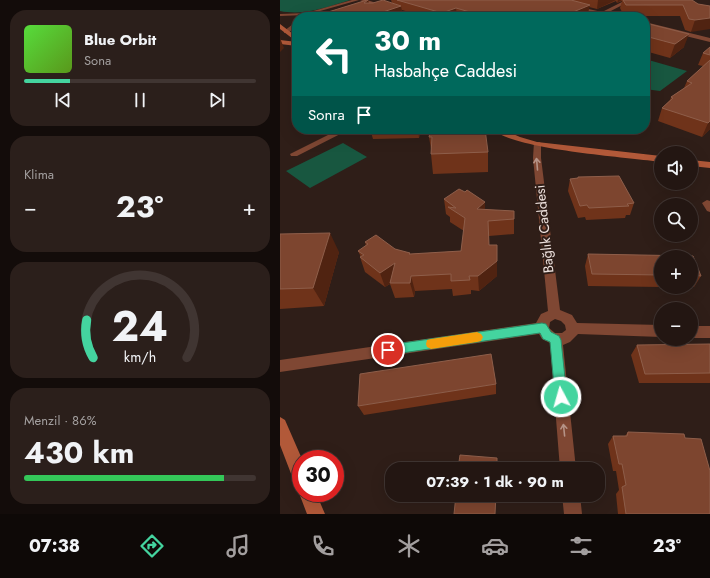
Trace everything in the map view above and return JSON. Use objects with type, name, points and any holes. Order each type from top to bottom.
[{"type":"main road","points":[[280,26],[292,36]]},
{"type":"main road","points":[[280,35],[286,32]]},
{"type":"main road","points":[[280,42],[292,43]]},
{"type":"main road","points":[[506,134],[517,139],[537,144],[654,158]]},
{"type":"main road","points":[[698,164],[710,165]]},
{"type":"main road","points":[[280,425],[292,455]]},
{"type":"main road","points":[[311,502],[316,514]]},
{"type":"street","points":[[313,12],[357,0]]},
{"type":"street","points":[[362,0],[401,12]]},
{"type":"street","points":[[607,12],[630,0]]},
{"type":"street","points":[[320,12],[332,7]]},
{"type":"street","points":[[568,8],[584,12]]},
{"type":"street","points":[[280,15],[292,15]]},
{"type":"street","points":[[286,32],[292,27]]},
{"type":"street","points":[[650,27],[710,41]]},
{"type":"street","points":[[294,154],[336,134]]},
{"type":"street","name":"Bağlık Caddesi","points":[[537,144],[536,158],[554,314]]},
{"type":"street","points":[[554,314],[567,317],[573,328],[570,336],[556,340],[547,335],[542,328],[544,320],[550,315],[554,314]]},
{"type":"street","points":[[280,366],[542,328]]},
{"type":"street","points":[[573,328],[654,331]]},
{"type":"street","points":[[698,332],[710,332]]},
{"type":"street","points":[[556,340],[567,462]]},
{"type":"street","points":[[571,502],[572,514]]},
{"type":"green space","points":[[280,0],[350,0],[307,12],[289,12],[280,11]]},
{"type":"green space","points":[[650,60],[687,71],[660,91],[650,90]]},
{"type":"green space","points":[[343,143],[367,157],[310,188],[286,171]]},
{"type":"building","points":[[368,0],[364,3],[373,3],[383,0],[401,6],[383,12],[328,12]]},
{"type":"building","points":[[397,0],[571,0],[590,5],[573,12],[470,12],[456,8],[445,12],[439,12]]},
{"type":"building","points":[[623,0],[692,0],[698,4],[710,6],[710,18],[695,20],[689,19],[683,5],[626,5]]},
{"type":"building","points":[[650,24],[689,34],[675,44],[650,37]]},
{"type":"building","points":[[710,47],[710,55],[703,53]]},
{"type":"building","points":[[710,60],[710,121],[708,123],[662,108],[673,98],[671,97],[692,83],[687,81]]},
{"type":"building","points":[[430,134],[486,134],[488,152],[431,154],[432,137],[429,137]]},
{"type":"building","points":[[619,176],[634,203],[627,204],[629,206],[589,208],[587,205],[580,206],[570,179],[578,177]]},
{"type":"building","points":[[459,189],[465,192],[467,190],[485,202],[477,209],[514,211],[514,219],[488,221],[489,245],[497,245],[497,261],[478,276],[469,276],[470,280],[451,281],[451,274],[411,276],[410,283],[390,283],[395,263],[380,273],[360,257],[364,255],[358,251],[368,244],[365,242],[376,235],[395,249],[410,253],[409,254],[461,251],[465,218],[448,207],[456,208],[444,199]]},
{"type":"building","points":[[330,233],[313,288],[280,289],[280,234]]},
{"type":"building","points":[[588,254],[654,255],[654,275],[592,274]]},
{"type":"building","points":[[698,268],[701,276],[698,276]]},
{"type":"building","points":[[698,344],[710,344],[710,373],[645,374],[637,345],[698,346]]},
{"type":"building","points":[[491,354],[496,384],[358,406],[360,374]]},
{"type":"building","points":[[628,432],[684,434],[685,438],[701,439],[710,471],[710,514],[626,514],[622,487],[626,485],[622,464],[619,464],[613,436],[627,436]]},
{"type":"building","points":[[460,455],[497,458],[497,462],[459,462]]},
{"type":"building","points":[[455,502],[496,502],[495,514],[454,514]]},
{"type":"slow traffic","points":[[431,344],[477,337]]},
{"type":"route","points":[[388,350],[542,328],[547,335],[556,340],[561,397]]}]
